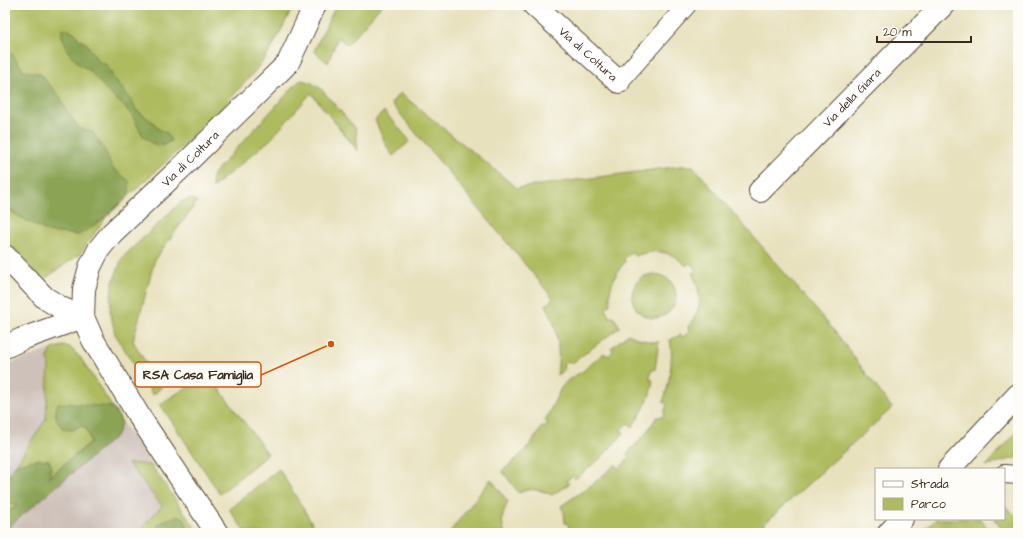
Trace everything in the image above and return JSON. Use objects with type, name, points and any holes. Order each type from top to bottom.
[{"type":"street","name":"Via di Coltura","points":[[217,533],[140,416],[93,340],[83,317],[84,289],[90,267],[99,249],[112,233],[183,166],[288,62],[315,5]]},
{"type":"street","name":"Via di Coltura","points":[[534,5],[619,82]]},
{"type":"street","name":"Via della Giara","points":[[760,191],[943,5]]},
{"type":"street","points":[[5,256],[45,298],[83,317]]},
{"type":"street","points":[[5,347],[22,339],[83,317]]},
{"type":"street","points":[[950,468],[1018,395]]},
{"type":"street","points":[[889,533],[901,520]]},
{"type":"lane","name":"Via di Coltura","points":[[619,82],[687,5]]},
{"type":"lane","points":[[1005,474],[1018,475]]},
{"type":"shaded area","points":[[65,346],[70,347],[80,357],[122,422],[198,533],[5,533],[5,365],[54,348]]},
{"type":"green space","points":[[5,5],[294,5],[271,50],[255,71],[214,117],[199,128],[186,143],[106,217],[80,254],[43,280],[5,239]]},
{"type":"green space","points":[[336,5],[382,5],[347,45],[338,37],[328,63],[314,51]]},
{"type":"green space","points":[[62,28],[74,32],[80,40],[87,44],[98,61],[107,65],[113,77],[130,98],[136,110],[153,122],[158,129],[167,133],[171,141],[159,146],[143,136],[133,117],[123,105],[111,95],[90,71],[80,65],[69,53],[62,36]]},
{"type":"green space","points":[[5,44],[23,70],[40,74],[61,98],[64,107],[80,129],[93,132],[107,154],[112,168],[129,181],[129,196],[102,220],[79,235],[48,232],[13,213],[5,202]]},
{"type":"green space","points":[[302,80],[312,83],[321,89],[356,129],[358,151],[311,93],[271,139],[212,188],[213,174],[298,82]]},
{"type":"green space","points":[[400,93],[517,188],[681,166],[693,166],[836,333],[892,408],[754,533],[567,533],[569,525],[565,523],[564,512],[561,506],[593,484],[616,464],[619,469],[629,458],[626,455],[646,433],[657,417],[663,417],[667,404],[663,402],[669,380],[671,362],[670,340],[680,335],[683,337],[689,332],[688,327],[693,320],[698,307],[698,288],[692,273],[696,270],[690,263],[686,266],[675,257],[662,252],[649,252],[635,256],[631,252],[624,259],[625,262],[617,272],[611,288],[610,305],[606,308],[609,317],[614,317],[620,327],[571,364],[568,361],[563,366],[565,369],[557,375],[558,348],[556,330],[546,305],[553,298],[391,103]]},
{"type":"green space","points":[[384,111],[410,141],[393,156],[386,145],[375,120]]},
{"type":"green space","points":[[191,199],[197,202],[155,259],[133,341],[161,388],[153,395],[115,334],[110,311],[112,285],[122,258],[182,201]]},
{"type":"green space","points":[[650,274],[658,274],[670,280],[676,292],[676,300],[670,312],[658,318],[650,318],[638,312],[632,300],[632,292],[638,280]]},
{"type":"green space","points":[[628,334],[643,340],[659,342],[655,370],[651,370],[650,380],[653,380],[650,393],[646,405],[636,422],[632,427],[628,423],[621,429],[624,433],[601,458],[575,479],[572,476],[567,481],[569,484],[552,495],[536,490],[528,490],[519,493],[502,471],[525,450],[542,426],[545,427],[548,422],[545,421],[561,388],[568,380],[583,371],[604,353],[608,356],[613,351],[611,348]]},
{"type":"green space","points":[[65,346],[70,347],[80,357],[122,422],[116,436],[108,427],[5,515],[5,481],[46,419],[49,353],[55,348]]},
{"type":"green space","points":[[208,374],[268,454],[220,494],[160,404]]},
{"type":"green space","points":[[58,403],[112,407],[122,422],[116,436],[5,530],[5,515],[18,504],[7,503],[5,501],[5,481],[16,464],[39,459],[49,460],[51,465],[49,478],[91,442],[86,428],[81,426],[73,430],[63,429],[56,417]]},
{"type":"green space","points":[[1018,431],[1018,457],[986,466]]},
{"type":"green space","points":[[128,463],[151,465],[198,532],[137,533],[162,506]]},
{"type":"green space","points":[[279,469],[318,533],[246,533],[229,509]]},
{"type":"green space","points":[[491,479],[508,502],[503,517],[503,529],[505,533],[449,533]]},
{"type":"green space","points":[[1005,506],[1018,518],[1018,533],[1005,533],[995,520],[1005,520]]},
{"type":"green space","points":[[178,516],[183,517],[187,525],[187,533],[154,533],[157,526],[166,520]]},
{"type":"green space","points":[[935,520],[981,520],[992,533],[922,533]]},
{"type":"place","name":"RSA Casa Famiglia","points":[[331,344]]}]
